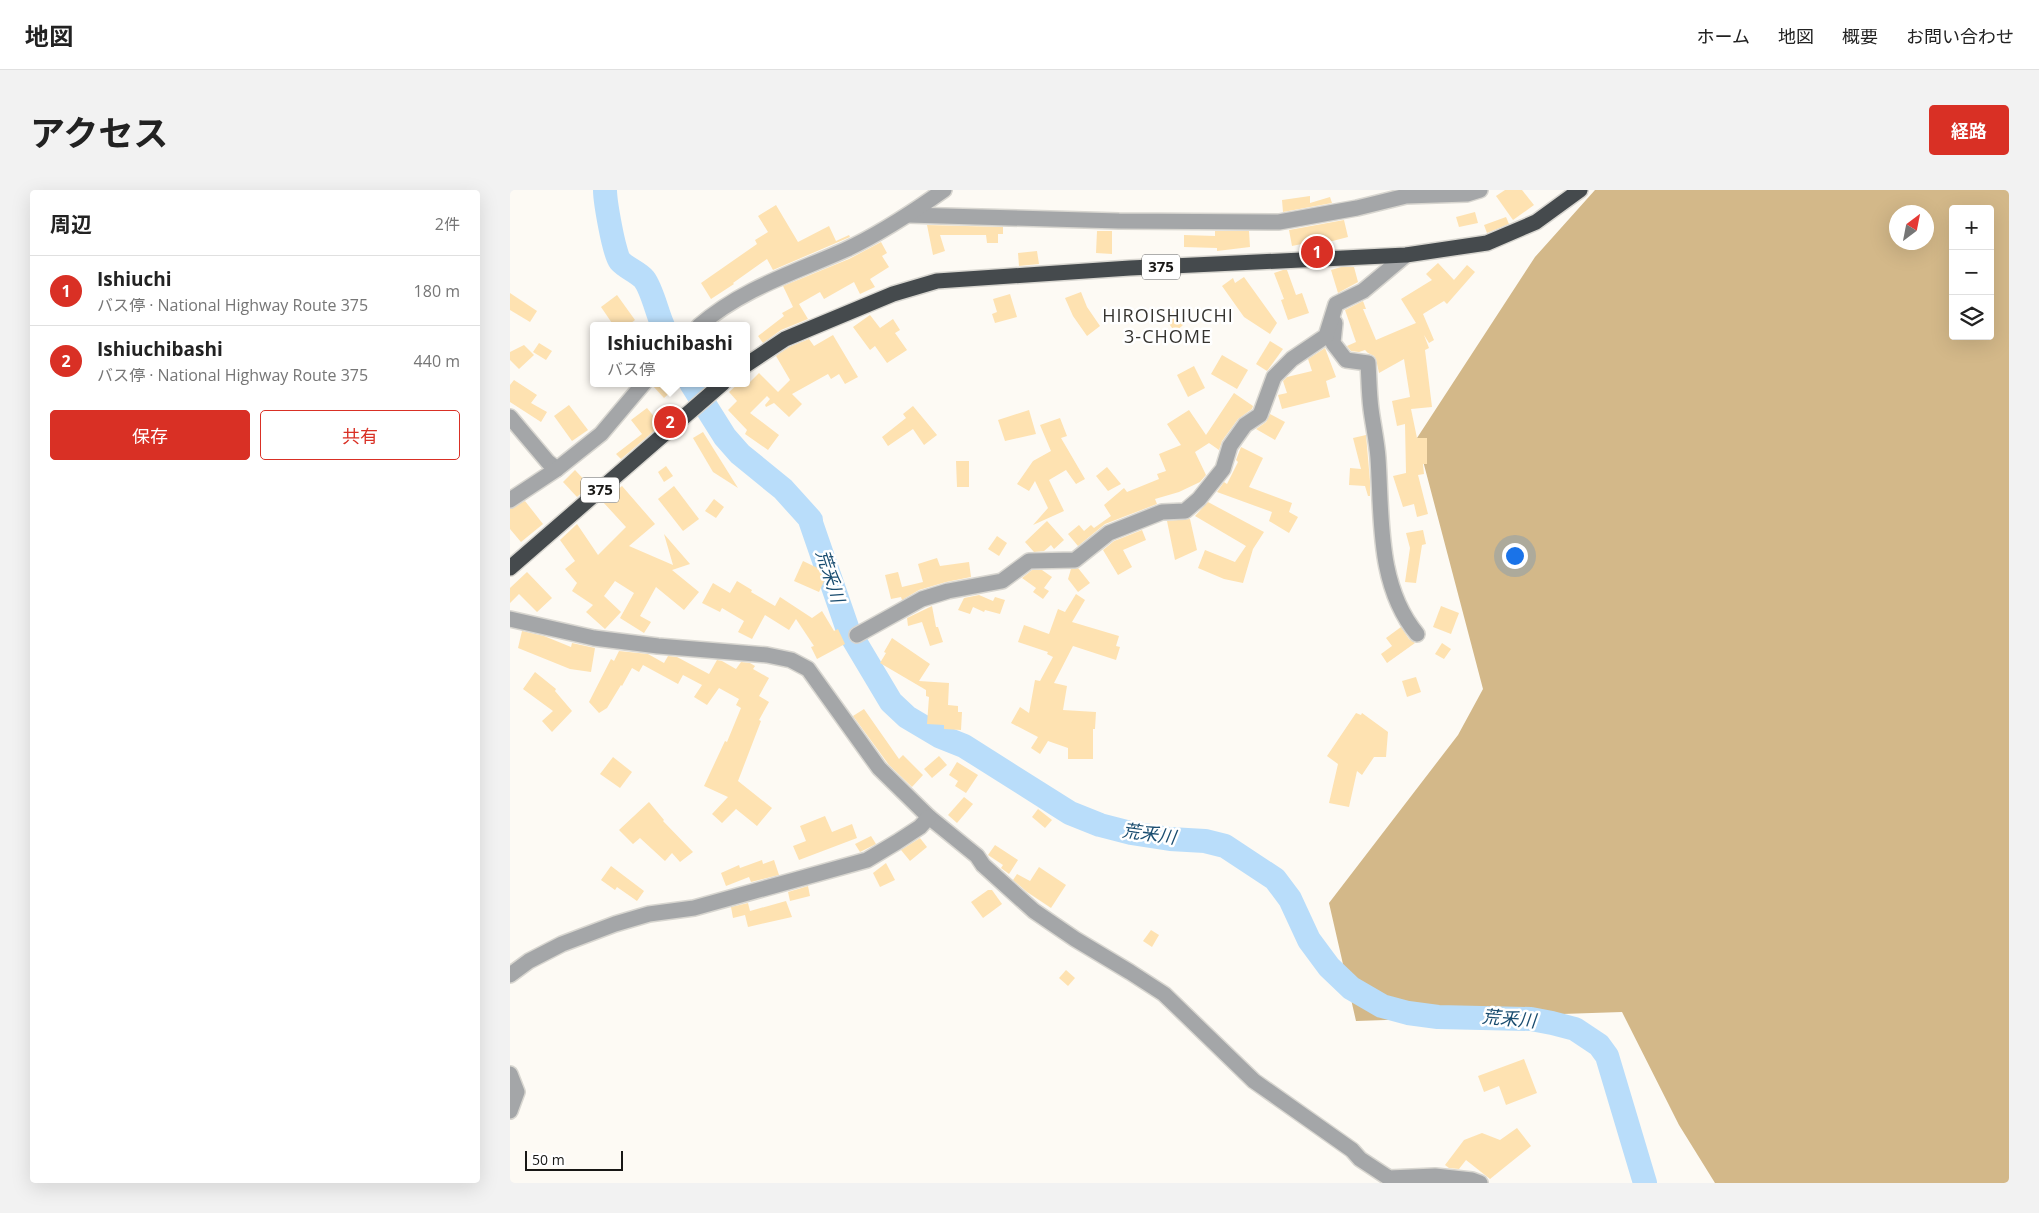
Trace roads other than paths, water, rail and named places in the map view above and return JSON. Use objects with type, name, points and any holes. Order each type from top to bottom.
[{"type":"highway","name":"375","points":[[750,362],[785,339],[893,294],[937,281],[1130,268],[1406,255],[1487,242],[1536,222],[1580,190]]},
{"type":"highway","name":"375","points":[[510,568],[718,388]]},
{"type":"street","points":[[704,322],[740,296],[848,248],[908,215],[944,190]]},
{"type":"street","points":[[908,215],[1119,222],[1279,222],[1357,208],[1406,196],[1467,194],[1480,190]]},
{"type":"street","points":[[857,635],[922,599],[948,591],[1002,580],[1029,561],[1075,560],[1109,533],[1162,512],[1185,511],[1199,499],[1223,469],[1230,446],[1245,425],[1260,415],[1274,377],[1292,360],[1326,336],[1336,304],[1363,291],[1406,255]]},
{"type":"street","points":[[1336,304],[1333,343],[1346,360],[1368,363],[1371,410],[1378,456],[1380,508],[1386,568],[1394,598],[1416,634]]},
{"type":"street","points":[[510,500],[557,469],[601,434],[641,387]]},
{"type":"street","points":[[510,417],[548,462],[557,469]]},
{"type":"street","points":[[510,619],[594,638],[658,646],[767,655],[791,660],[808,669],[879,768],[930,817],[977,856],[983,865],[1034,911],[1075,939],[1164,994],[1254,1081],[1352,1150],[1360,1159],[1390,1178],[1435,1176],[1472,1180],[1480,1183]]},
{"type":"street","points":[[510,975],[529,961],[562,944],[615,924],[649,914],[694,908],[867,860],[920,827],[930,817]]},
{"type":"street","points":[[510,1074],[517,1092],[510,1111]]},
{"type":"waterway","name":"荒釆川","points":[[605,190],[610,227],[620,261],[647,283],[662,322]]},
{"type":"waterway","name":"荒釆川","points":[[694,387],[725,437],[740,454],[783,489],[811,520],[848,630],[891,702],[907,717],[939,736],[964,746],[1070,813],[1100,825],[1131,833],[1170,839],[1205,841],[1225,846],[1275,879],[1290,899],[1309,940],[1329,967],[1351,988],[1382,1006],[1408,1013],[1438,1017],[1531,1019],[1575,1029],[1599,1045],[1607,1056],[1645,1183]]},
{"type":"place","name":"Ishiuchi","points":[[1317,252]]},
{"type":"place","name":"Ishiuchibashi","points":[[670,422]]},
{"type":"district","name":"HIROISHIUCHI 3-CHOME","points":[[1168,326]]}]
